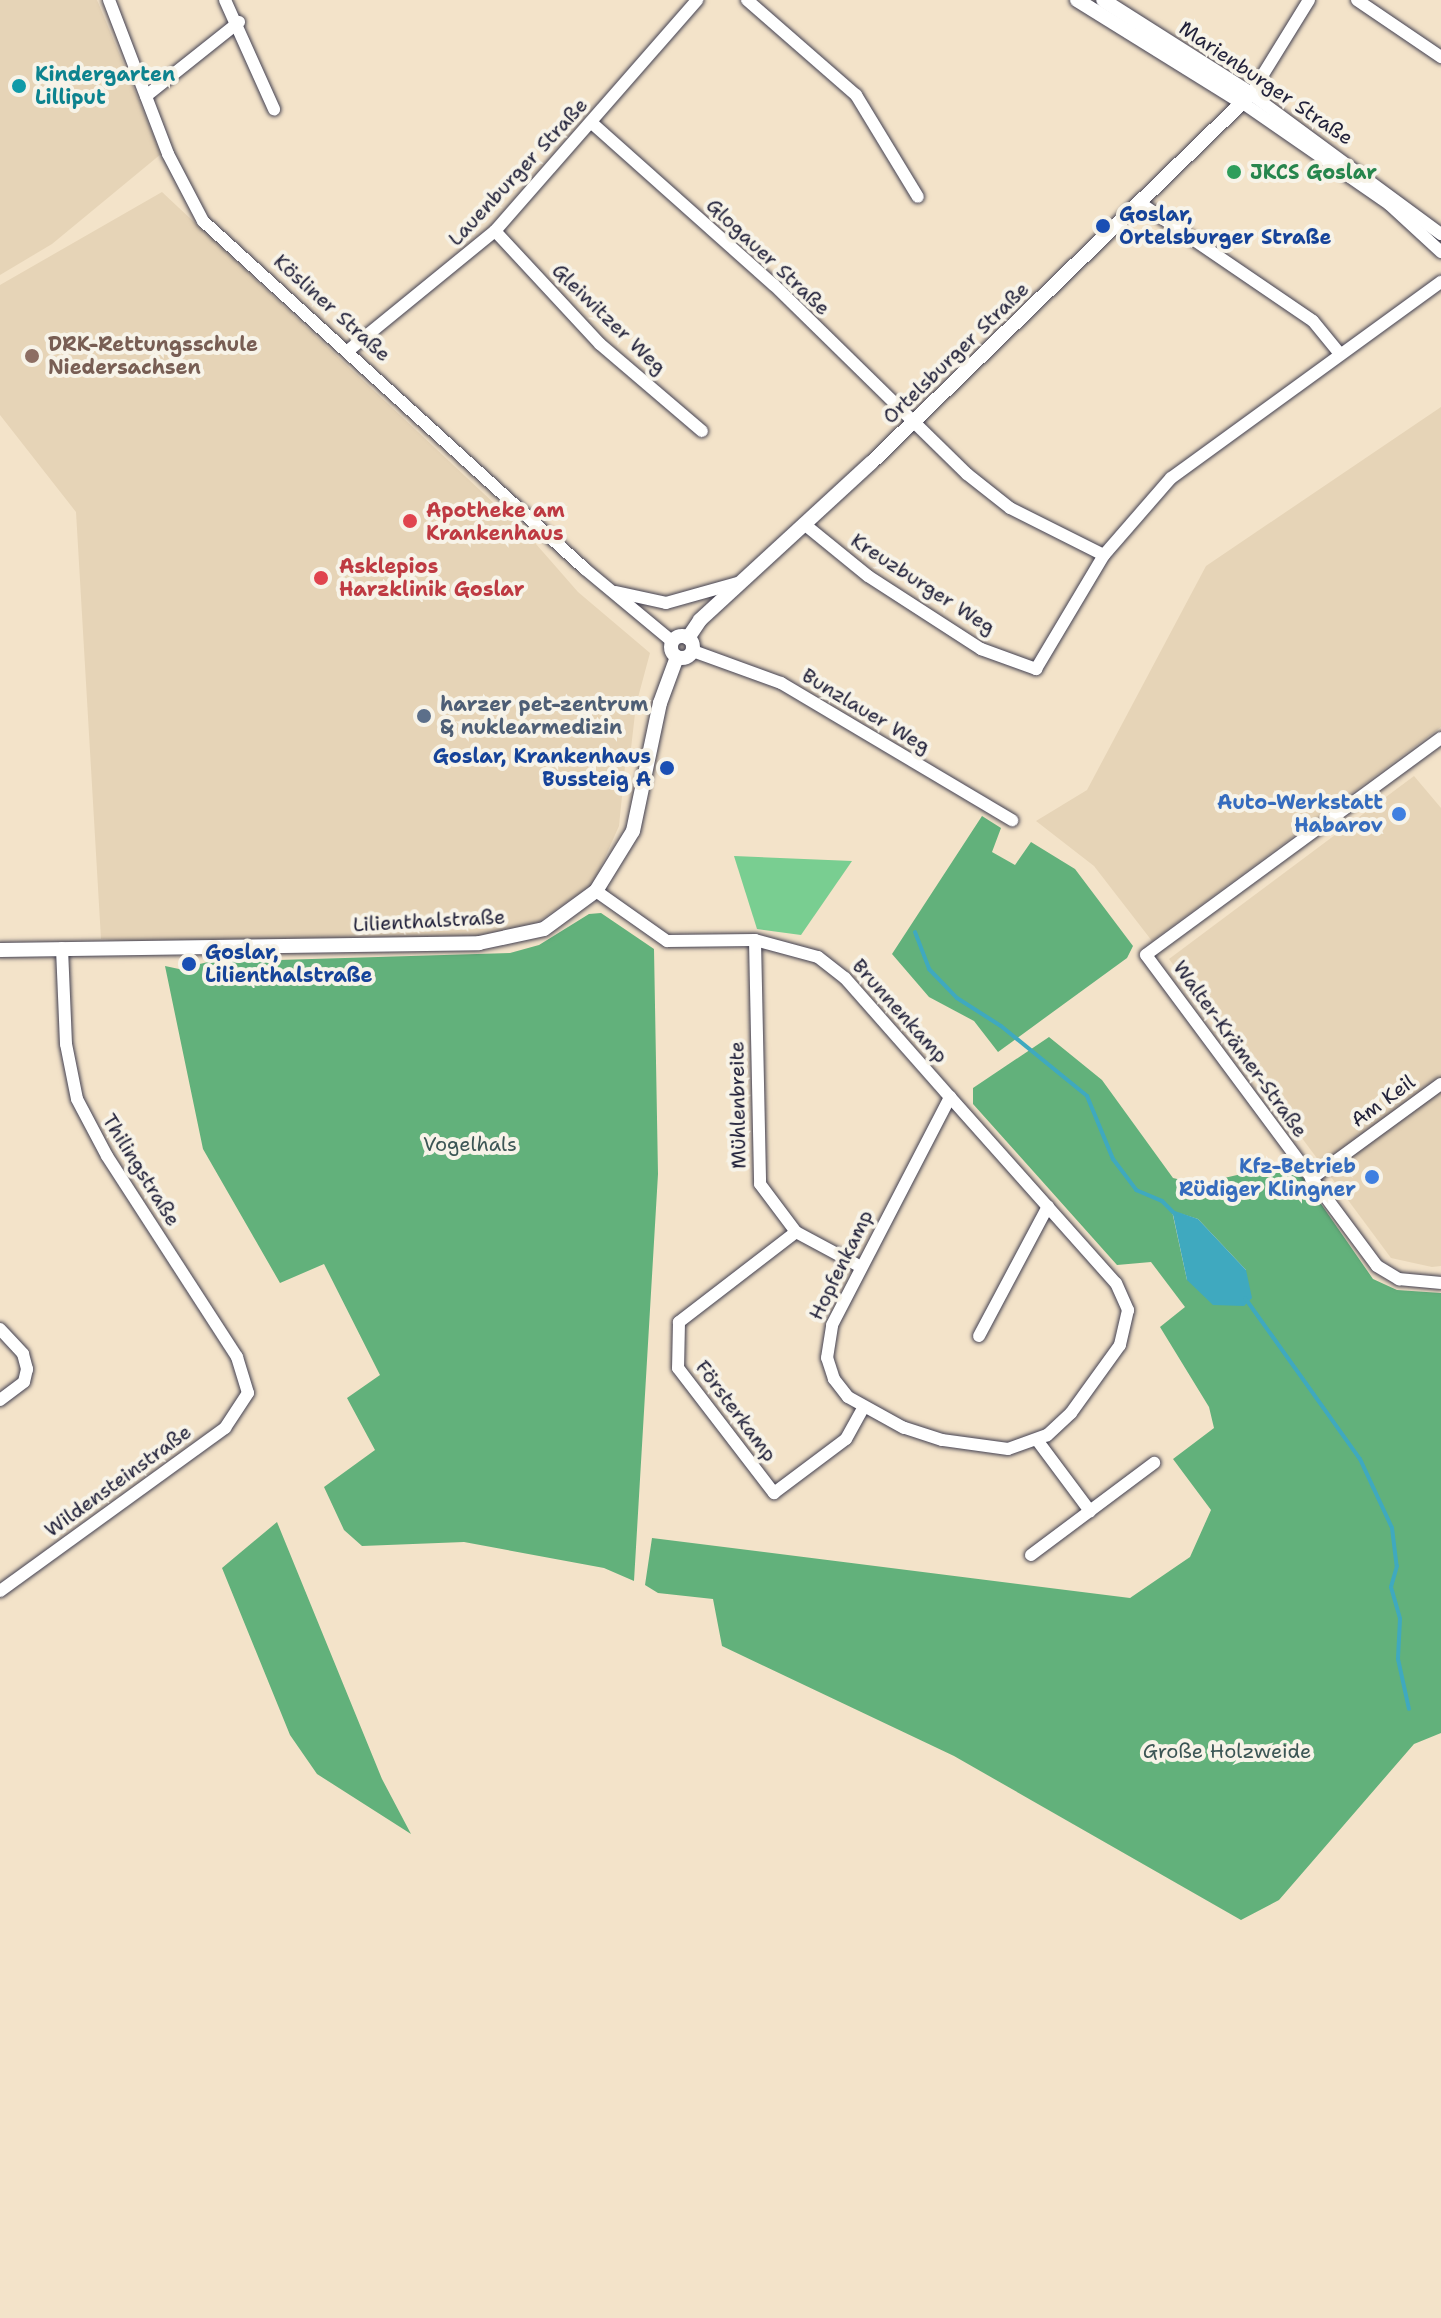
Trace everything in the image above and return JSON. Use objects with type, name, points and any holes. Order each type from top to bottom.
[{"type":"street","name":"Kösliner Straße","points":[[109,0],[168,154],[203,221],[349,350],[610,590],[673,642]]},
{"type":"street","points":[[225,0],[239,22],[274,109]]},
{"type":"street","name":"Lauenburger Straße","points":[[349,350],[495,231],[593,124],[697,0]]},
{"type":"street","points":[[747,0],[856,95],[918,197]]},
{"type":"street","name":"Marienburger Straße","points":[[1077,0],[1247,98],[1389,204],[1441,252]]},
{"type":"street","name":"Marienburger Straße","points":[[1103,0],[1441,234]]},
{"type":"street","points":[[1247,98],[1309,0]]},
{"type":"street","points":[[1357,0],[1441,57]]},
{"type":"street","points":[[146,96],[239,22]]},
{"type":"street","name":"Ortelsburger Straße","points":[[690,645],[744,580],[915,421],[1247,98]]},
{"type":"street","name":"Glogauer Straße","points":[[593,124],[774,285],[854,369],[1010,508],[1104,555]]},
{"type":"street","points":[[1140,203],[1313,321],[1340,354]]},
{"type":"street","name":"Gleiwitzer Weg","points":[[495,231],[600,344],[702,431]]},
{"type":"street","points":[[1104,555],[1181,470],[1441,282]]},
{"type":"street","name":"Kreuzburger Weg","points":[[804,524],[868,576],[981,649],[1036,669],[1104,555]]},
{"type":"street","name":"Kösliner Straße","points":[[610,590],[666,603],[744,580]]},
{"type":"street","points":[[673,642],[690,645],[677,657],[673,642]]},
{"type":"street","name":"Bunzlauer Weg","points":[[690,645],[781,683],[1012,820]]},
{"type":"street","name":"Lilienthalstraße","points":[[0,950],[479,943],[544,929],[596,891],[633,831],[660,703],[677,657]]},
{"type":"street","name":"Walter-Krämer-Straße","points":[[1441,738],[1146,955],[1377,1266],[1399,1279],[1441,1283]]},
{"type":"street","name":"Brunnenkamp","points":[[596,891],[658,938],[755,940],[800,949],[832,967],[950,1097]]},
{"type":"street","name":"Mühlenbreite","points":[[755,940],[760,1184],[796,1232],[861,1267]]},
{"type":"street","name":"Thilingstraße","points":[[62,948],[66,1044],[77,1099],[107,1156],[237,1357],[248,1393]]},
{"type":"street","name":"Am Keil","points":[[1311,1179],[1441,1084]]},
{"type":"street","name":"Hopfenkamp","points":[[950,1097],[1048,1206],[1122,1292],[1128,1321],[1120,1345],[1071,1413],[1037,1440],[1008,1449],[942,1440],[863,1408],[834,1379],[827,1347],[832,1325],[950,1097]]},
{"type":"street","points":[[979,1336],[1048,1206]]},
{"type":"street","name":"Försterkamp","points":[[796,1232],[679,1322],[678,1368],[774,1493],[846,1439],[863,1408]]},
{"type":"street","points":[[0,1329],[23,1354],[27,1369],[24,1382],[0,1400]]},
{"type":"street","name":"Wildensteinstraße","points":[[0,1591],[225,1428],[248,1393]]},
{"type":"street","points":[[1037,1440],[1090,1511]]},
{"type":"street","points":[[1031,1555],[1154,1463]]},
{"type":"shaded area","points":[[0,0],[97,0],[161,154],[52,244],[0,275]]},
{"type":"shaded area","name":"Asklepios Harzklinik Goslar","points":[[162,192],[529,536],[578,592],[650,653],[636,705],[629,766],[625,766],[619,826],[593,884],[529,928],[500,936],[172,943],[101,939],[76,512],[0,415],[0,285]]},
{"type":"shaded area","points":[[1441,407],[1441,727],[1152,941],[1094,866],[1036,821],[1087,790],[1206,566]]},
{"type":"shaded area","points":[[1414,776],[1441,808],[1441,1266],[1432,1267],[1391,1258],[1169,959]]},
{"type":"green space","points":[[982,816],[1001,828],[992,852],[1015,865],[1031,842],[1075,869],[1133,946],[1127,958],[998,1052],[974,1021],[929,997],[892,954]]},
{"type":"green space","points":[[734,856],[852,861],[801,935],[757,929]]},
{"type":"green space","name":"Vogelhals","points":[[601,913],[654,949],[658,1174],[634,1581],[604,1568],[464,1542],[362,1546],[344,1530],[324,1487],[375,1450],[347,1398],[380,1375],[324,1264],[280,1283],[203,1149],[165,966],[179,969],[208,962],[510,953],[539,945],[589,914]]},
{"type":"green space","name":"Große Holzweide","points":[[1049,1037],[1102,1080],[1173,1178],[1198,1184],[1285,1164],[1301,1175],[1373,1279],[1397,1290],[1441,1293],[1441,1733],[1414,1744],[1279,1900],[1241,1920],[954,1756],[722,1646],[713,1599],[658,1593],[645,1585],[652,1538],[1130,1598],[1190,1557],[1211,1510],[1173,1459],[1214,1428],[1209,1407],[1160,1327],[1185,1307],[1151,1262],[1117,1265],[973,1104],[973,1088]],"holes":[[[1172,1211],[1198,1219],[1246,1270],[1187,1280]]]},
{"type":"green space","points":[[277,1522],[382,1779],[411,1834],[317,1774],[290,1735],[222,1568]]},
{"type":"water","points":[[1172,1210],[1198,1219],[1246,1270],[1252,1298],[1244,1306],[1213,1305],[1187,1280]]},
{"type":"waterway","points":[[915,932],[929,969],[957,998],[1001,1026],[1087,1096],[1113,1159],[1136,1190],[1162,1201],[1175,1214]]},
{"type":"waterway","points":[[1245,1298],[1360,1459],[1392,1528],[1397,1566],[1391,1587],[1400,1619],[1398,1659],[1409,1709]]},
{"type":"place","name":"Kindergarten Lilliput","points":[[19,86]]},
{"type":"place","name":"JKCS Goslar","points":[[1234,172]]},
{"type":"place","name":"Goslar, Ortelsburger Straße","points":[[1103,226]]},
{"type":"place","name":"DRK-Rettungsschule Niedersachsen","points":[[32,356]]},
{"type":"place","name":"Apotheke am Krankenhaus","points":[[410,521]]},
{"type":"place","name":"Asklepios Harzklinik Goslar","points":[[321,578]]},
{"type":"place","name":"harzer pet-zentrum & nuklearmedizin","points":[[424,716]]},
{"type":"place","name":"Goslar, Krankenhaus Bussteig A","points":[[667,768]]},
{"type":"place","name":"Auto-Werkstatt Habarov","points":[[1399,814]]},
{"type":"place","name":"Goslar, Lilienthalstraße","points":[[189,964]]},
{"type":"place","name":"Kfz-Betrieb Rüdiger Klingner","points":[[1372,1177]]}]
